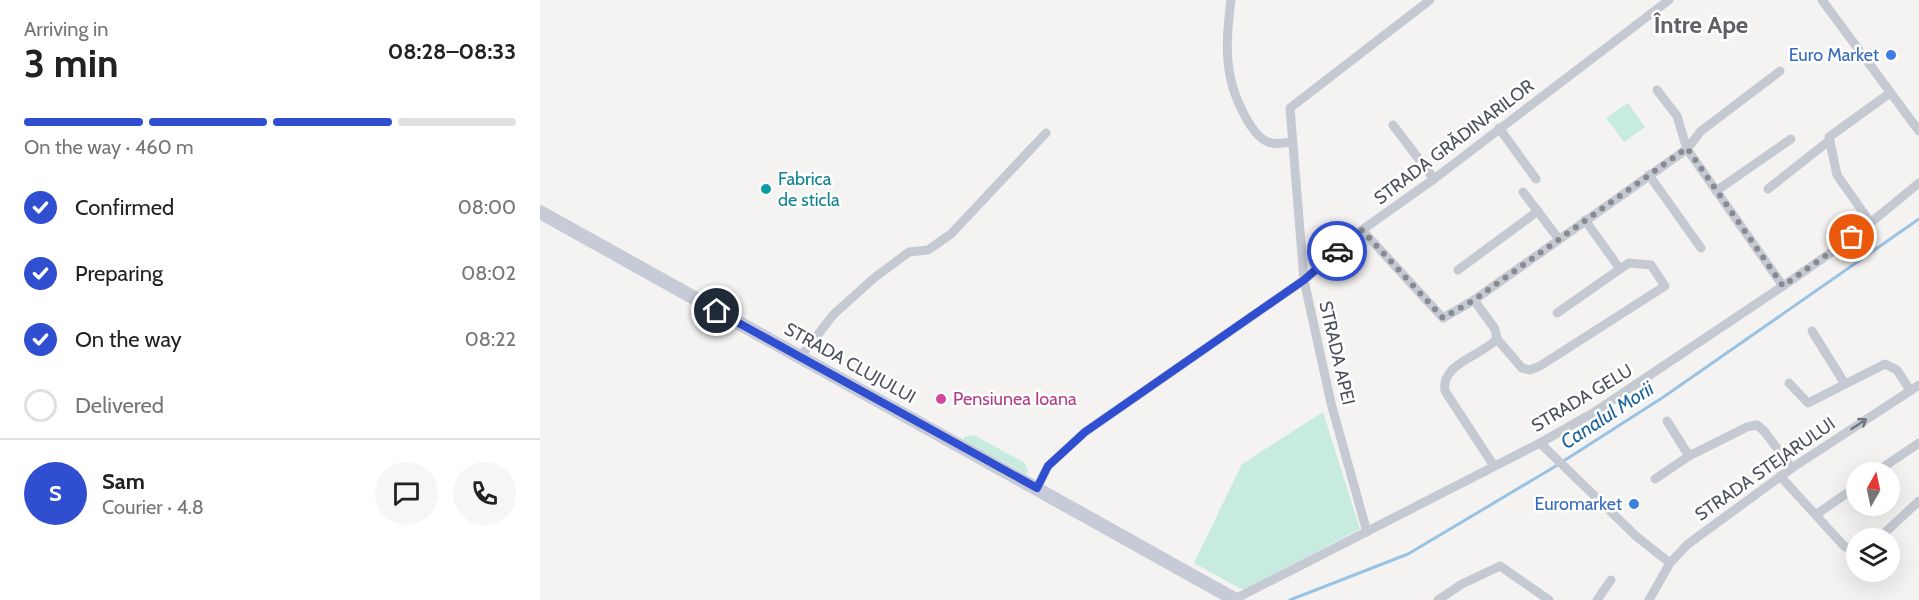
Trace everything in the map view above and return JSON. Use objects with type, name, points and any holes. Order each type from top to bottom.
[{"type":"main road","name":"STRADA CLUJULUI","points":[[540,212],[1235,600]]},
{"type":"street","points":[[1231,0],[1227,34],[1230,76],[1248,122],[1258,137],[1270,143],[1292,142]]},
{"type":"street","name":"STRADA APEI","points":[[1367,532],[1331,403],[1304,280],[1290,108],[1430,0]]},
{"type":"street","name":"STRADA GRĂDINARILOR","points":[[1037,488],[1048,466],[1085,432],[1304,280],[1362,230],[1670,0]]},
{"type":"street","points":[[1822,0],[1919,131]]},
{"type":"street","points":[[1362,230],[1437,315],[1443,318],[1474,300],[1687,148],[1701,131],[1780,71]]},
{"type":"street","points":[[1658,90],[1677,116],[1687,148],[1783,286]]},
{"type":"street","points":[[1870,222],[1837,175],[1829,137],[1890,93]]},
{"type":"street","points":[[1393,125],[1434,178]]},
{"type":"street","points":[[1499,129],[1536,179]]},
{"type":"street","points":[[800,357],[834,314],[874,278],[909,252],[928,250],[951,234],[1046,134]]},
{"type":"street","points":[[1716,191],[1791,139]]},
{"type":"street","points":[[1768,189],[1830,140]]},
{"type":"street","points":[[1649,175],[1701,248]]},
{"type":"street","name":"STRADA GELU","points":[[1235,600],[1540,443],[1593,413],[1783,286],[1919,183]]},
{"type":"street","points":[[1523,192],[1558,238]]},
{"type":"street","points":[[1458,270],[1538,211]]},
{"type":"street","points":[[1585,220],[1620,269]]},
{"type":"street","points":[[1474,300],[1495,329],[1497,339],[1522,368],[1530,370],[1540,366],[1665,286],[1651,265],[1629,263],[1557,313]]},
{"type":"street","points":[[1812,332],[1845,384]]},
{"type":"street","points":[[1494,466],[1445,391],[1443,381],[1448,372],[1491,346],[1497,339]]},
{"type":"street","points":[[1789,383],[1808,403],[1885,364],[1897,370],[1915,387]]},
{"type":"street","name":"STRADA STEJARULUI","points":[[1649,600],[1670,563],[1688,544],[1780,476],[1915,387]]},
{"type":"street","points":[[1667,421],[1689,456]]},
{"type":"street","points":[[1655,479],[1689,456],[1747,427],[1757,425],[1764,430],[1792,468]]},
{"type":"street","points":[[1540,443],[1638,537],[1670,563]]},
{"type":"street","points":[[1891,462],[1919,443]]},
{"type":"street","points":[[1780,476],[1846,547]]},
{"type":"street","points":[[1817,514],[1846,494]]},
{"type":"street","points":[[1890,528],[1919,501]]},
{"type":"street","points":[[1438,600],[1462,584],[1500,566],[1549,600]]},
{"type":"street","points":[[1597,600],[1611,580]]},
{"type":"green space","points":[[1628,103],[1645,127],[1624,142],[1606,118]]},
{"type":"green space","points":[[1323,412],[1360,529],[1243,590],[1194,563],[1242,464]]},
{"type":"green space","points":[[974,435],[1025,463],[1028,471],[1026,474],[963,440],[964,437]]},
{"type":"waterway","name":"Canalul Morii","points":[[1290,600],[1408,554],[1551,469],[1662,398],[1919,219]]},
{"type":"way so far","points":[[1337,251],[1362,230],[1437,315],[1443,318],[1474,300],[1687,148],[1783,286],[1852,237]]},
{"type":"place","name":"Euro Market","points":[[1891,55]]},
{"type":"place","name":"Fabrica de sticla","points":[[766,189]]},
{"type":"place","name":"Pensiunea Ioana","points":[[941,399]]},
{"type":"place","name":"Euromarket","points":[[1634,504]]},
{"type":"district","name":"Între Ape","points":[[1701,25]]},
{"type":"route","points":[[717,311],[1037,488],[1048,466],[1085,432],[1304,280],[1337,251]]}]
